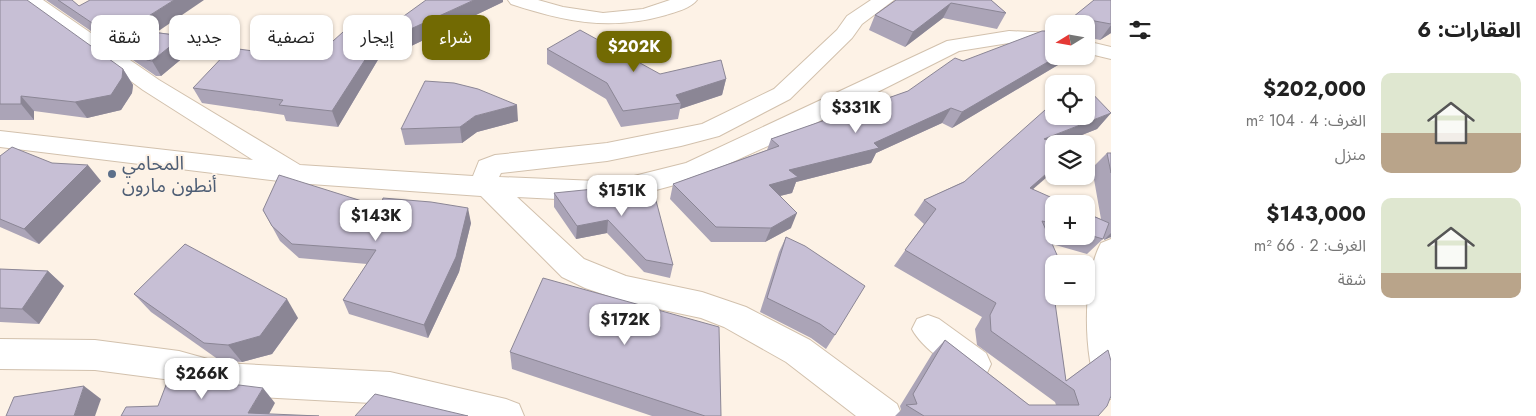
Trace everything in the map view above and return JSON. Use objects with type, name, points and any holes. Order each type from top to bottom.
[{"type":"street","points":[[30,0],[133,73],[296,174]]},
{"type":"street","points":[[518,0],[571,16],[615,20],[668,10],[687,0]]},
{"type":"street","points":[[884,0],[854,20],[845,34],[782,94],[740,117],[710,130],[648,146],[491,165],[485,175],[489,187],[573,268],[596,279],[626,289],[702,305],[742,321],[798,352],[884,416]]},
{"type":"street","points":[[0,139],[296,174],[489,187],[597,191],[634,186],[685,173],[783,130],[954,45],[1008,37],[1045,39]]},
{"type":"street","points":[[1095,49],[1111,53]]},
{"type":"street","points":[[1111,250],[1104,293],[1103,334],[1111,383]]},
{"type":"street","points":[[928,328],[996,381]]},
{"type":"street","points":[[0,354],[95,356],[179,366],[222,379],[390,388],[506,416]]},
{"type":"building","points":[[0,0],[27,0],[91,46],[91,60],[110,60],[123,69],[122,78],[111,95],[75,102],[21,96],[21,104],[0,104]]},
{"type":"building","points":[[58,0],[72,0],[79,6],[90,0],[174,0],[150,15],[91,15],[91,22]]},
{"type":"building","points":[[426,0],[474,0],[441,15],[422,15],[422,24],[412,28],[412,15],[405,15]]},
{"type":"building","points":[[896,0],[991,0],[1006,13],[951,3],[913,32],[875,15]]},
{"type":"building","points":[[1094,0],[1111,0],[1111,24],[1095,21],[1095,15],[1075,15]]},
{"type":"building","points":[[580,30],[660,74],[721,60],[726,79],[676,95],[681,103],[623,111],[607,83],[547,49]]},
{"type":"building","points":[[1045,31],[1045,64],[962,112],[951,108],[874,143],[879,148],[789,170],[798,177],[769,185],[797,213],[771,228],[716,227],[673,184],[779,146],[771,139],[908,91],[955,58],[963,61]]},
{"type":"building","points":[[343,32],[343,60],[365,60],[332,111],[279,105],[283,100],[193,88],[220,60],[240,60],[240,49],[250,51],[250,60],[333,60],[333,41]]},
{"type":"building","points":[[159,33],[169,34],[169,47],[159,55]]},
{"type":"building","points":[[425,81],[454,83],[478,89],[517,105],[475,116],[460,127],[401,129]]},
{"type":"building","points":[[1095,96],[1111,113],[1095,119]]},
{"type":"building","points":[[1045,110],[1045,125],[1080,125],[1054,135],[1045,135],[1045,175],[1030,188],[1046,195],[1045,222],[1042,221],[1045,228],[1045,245],[1053,245],[1057,255],[1045,255],[1045,305],[1055,305],[1066,381],[1108,350],[1111,361],[1111,396],[1107,406],[1098,416],[924,416],[906,405],[917,404],[913,394],[945,340],[1029,405],[1079,405],[1074,390],[991,331],[990,315],[996,303],[905,250],[936,209],[924,200],[964,182]]},
{"type":"building","points":[[12,147],[52,163],[88,165],[24,229],[0,219],[0,156]]},
{"type":"building","points":[[1107,153],[1111,153],[1111,173]]},
{"type":"building","points":[[279,175],[381,207],[383,198],[431,202],[468,208],[456,257],[424,325],[343,300],[376,250],[292,244],[272,226],[263,210]]},
{"type":"building","points":[[634,185],[639,198],[654,193],[673,265],[646,260],[608,220],[577,226],[554,193]]},
{"type":"building","points":[[1095,217],[1109,223],[1103,239],[1095,237]]},
{"type":"building","points":[[786,237],[805,246],[865,286],[835,335],[820,324],[767,298]]},
{"type":"building","points":[[185,244],[287,299],[260,336],[228,345],[204,343],[134,294]]},
{"type":"building","points":[[0,269],[48,271],[22,309],[0,308]]},
{"type":"building","points":[[543,278],[719,327],[721,416],[705,416],[510,352]]},
{"type":"building","points":[[171,372],[207,381],[263,388],[248,413],[319,416],[121,416],[126,407],[158,406]]},
{"type":"building","points":[[84,386],[74,416],[6,416],[14,397]]},
{"type":"building","points":[[375,394],[468,416],[355,416]]},
{"type":"place","name":"المحامي أنطون مارون","points":[[112,174]]}]
